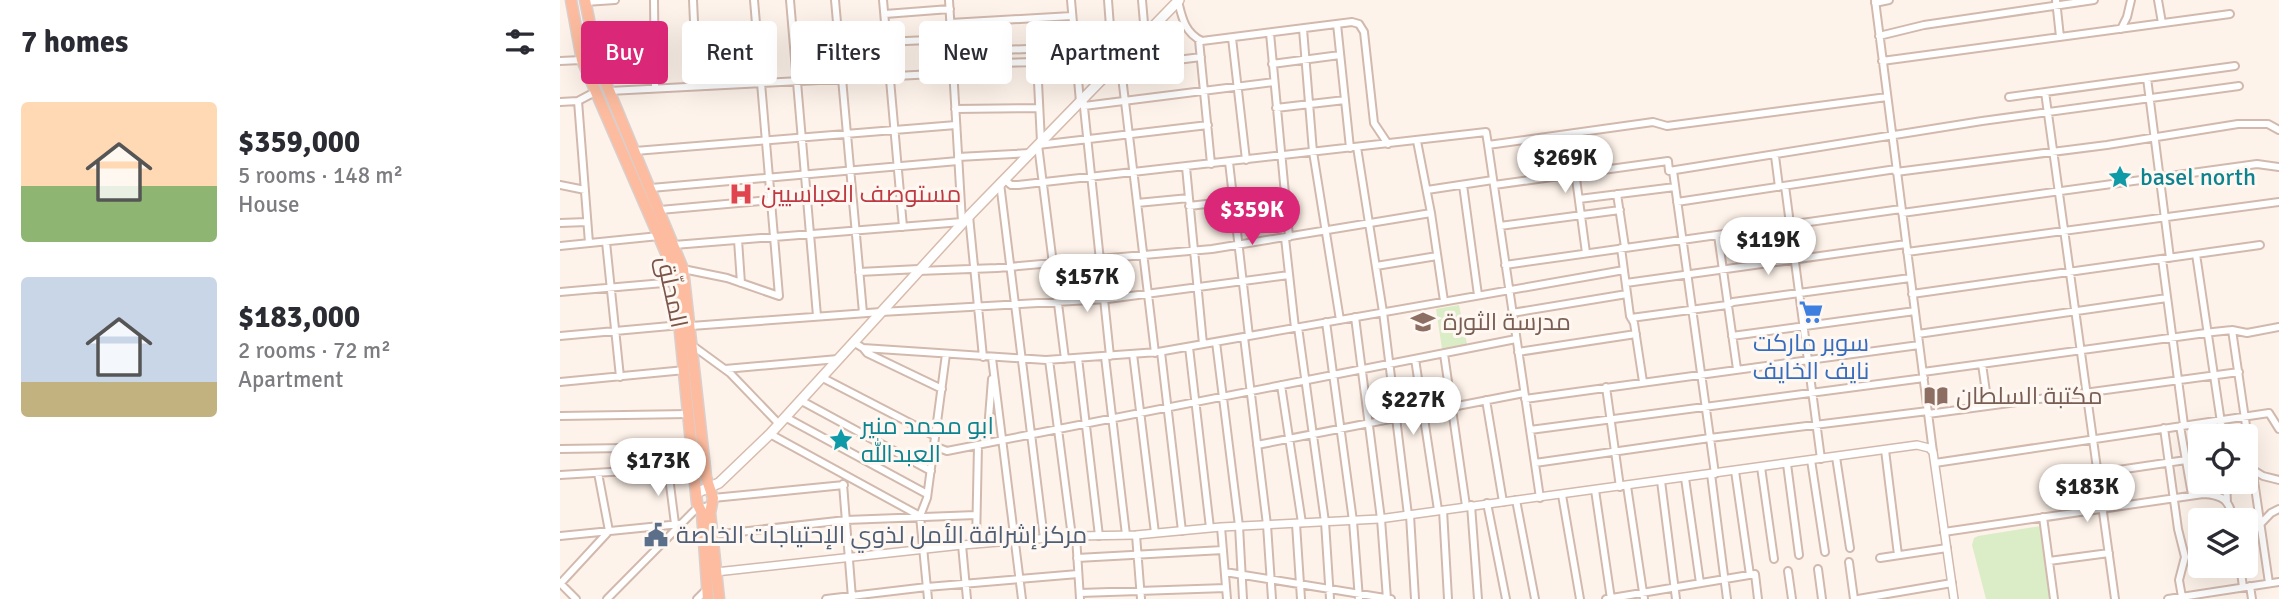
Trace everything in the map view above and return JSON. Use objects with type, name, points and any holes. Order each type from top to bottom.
[{"type":"highway","name":"المحلّق","points":[[571,0],[581,55]]},
{"type":"highway","name":"المحلّق","points":[[585,1],[592,40],[609,91],[683,269],[685,370],[696,493],[702,513],[708,594]]},
{"type":"highway","name":"المحلّق","points":[[592,84],[669,260],[693,346],[711,497],[719,599]]},
{"type":"main road","points":[[1159,21],[1178,1]]},
{"type":"main road","points":[[696,493],[711,497],[719,483],[770,434],[965,219],[1100,84]]},
{"type":"street","points":[[585,1],[615,0]]},
{"type":"street","points":[[654,0],[655,88]]},
{"type":"street","points":[[693,0],[697,86]]},
{"type":"street","points":[[754,0],[756,21]]},
{"type":"street","points":[[790,0],[792,21]]},
{"type":"street","points":[[835,0],[837,21]]},
{"type":"street","points":[[883,0],[885,21]]},
{"type":"street","points":[[949,0],[950,21]]},
{"type":"street","points":[[1071,0],[1072,21]]},
{"type":"street","points":[[1108,0],[1111,21]]},
{"type":"street","points":[[1142,0],[1144,21]]},
{"type":"street","points":[[1889,0],[1875,2],[1954,599]]},
{"type":"street","points":[[1879,36],[1924,24],[2056,3],[2094,0]]},
{"type":"street","points":[[2121,29],[2131,0]]},
{"type":"street","points":[[2158,0],[2162,23]]},
{"type":"street","points":[[1178,1],[1186,27],[1199,40],[1211,164]]},
{"type":"street","points":[[2056,3],[2060,37]]},
{"type":"street","points":[[884,14],[950,9]]},
{"type":"street","points":[[1882,61],[2230,14]]},
{"type":"street","points":[[985,21],[1072,16]]},
{"type":"street","points":[[1199,40],[1356,23],[1364,32],[1374,123],[1388,144]]},
{"type":"street","points":[[1337,24],[1345,100],[1383,312],[1409,515],[1415,599]]},
{"type":"street","points":[[1303,29],[1313,152],[1339,320]]},
{"type":"street","points":[[1270,33],[1289,275],[1325,522],[1330,599]]},
{"type":"street","points":[[1232,38],[1246,160]]},
{"type":"street","points":[[1272,64],[1340,55]]},
{"type":"street","points":[[1184,59],[1201,57]]},
{"type":"street","points":[[560,61],[581,60]]},
{"type":"street","points":[[2009,97],[2235,66]]},
{"type":"street","points":[[2147,78],[2170,258]]},
{"type":"street","points":[[1082,102],[1125,101],[1274,82]]},
{"type":"street","points":[[609,91],[740,84]]},
{"type":"street","points":[[683,269],[741,283],[779,296],[761,84]]},
{"type":"street","points":[[797,84],[817,316]]},
{"type":"street","points":[[842,84],[863,313]]},
{"type":"street","points":[[891,84],[903,227]]},
{"type":"street","points":[[954,84],[958,159],[983,357]]},
{"type":"street","points":[[1038,84],[1039,143],[1065,359]]},
{"type":"street","points":[[1079,84],[1100,259],[1112,418],[1126,535]]},
{"type":"street","points":[[1122,84],[1182,531]]},
{"type":"street","points":[[1427,190],[1668,161],[1669,172],[2239,86]]},
{"type":"street","points":[[560,102],[578,101],[595,92]]},
{"type":"street","points":[[2045,92],[2115,599]]},
{"type":"street","points":[[1488,145],[1653,122],[1667,126],[1887,97]]},
{"type":"street","points":[[1276,107],[1345,100]]},
{"type":"street","points":[[578,101],[589,243]]},
{"type":"street","points":[[955,109],[1039,108]]},
{"type":"street","points":[[1677,202],[2256,122],[2279,130]]},
{"type":"street","points":[[635,151],[956,125]]},
{"type":"street","points":[[1039,143],[1208,125]]},
{"type":"street","points":[[1044,539],[1002,181],[1018,186],[1486,132],[1540,498]]},
{"type":"street","points":[[1570,134],[1586,253]]},
{"type":"street","points":[[1417,141],[1444,301]]},
{"type":"street","points":[[650,188],[1030,153]]},
{"type":"street","points":[[1775,156],[1790,225],[1821,459]]},
{"type":"street","points":[[1229,162],[1267,525],[1272,599]]},
{"type":"street","points":[[1506,265],[1623,247],[2257,164],[2279,167]]},
{"type":"street","points":[[1186,167],[1203,344]]},
{"type":"street","points":[[1673,171],[1710,438],[1727,599]]},
{"type":"street","points":[[560,185],[585,190]]},
{"type":"street","points":[[1463,185],[1478,295]]},
{"type":"street","points":[[1579,199],[1675,187]]},
{"type":"street","points":[[1617,194],[1624,270],[1643,382]]},
{"type":"street","points":[[1189,206],[1284,195]]},
{"type":"street","points":[[1137,203],[1189,198]]},
{"type":"street","points":[[660,210],[771,200]]},
{"type":"street","points":[[1907,253],[2279,202]]},
{"type":"street","points":[[1500,226],[1620,210]]},
{"type":"street","points":[[859,272],[974,270],[1194,251],[1431,213]]},
{"type":"street","points":[[674,245],[903,227],[965,219]]},
{"type":"street","points":[[560,223],[587,222]]},
{"type":"street","points":[[1718,235],[1737,369]]},
{"type":"street","points":[[560,246],[659,236]]},
{"type":"street","points":[[738,240],[741,283]]},
{"type":"street","points":[[606,242],[620,377]]},
{"type":"street","points":[[1626,283],[1906,244]]},
{"type":"street","points":[[1913,294],[2260,245]]},
{"type":"street","points":[[2196,254],[2221,424]]},
{"type":"street","points":[[1376,265],[1437,256]]},
{"type":"street","points":[[2162,259],[2192,495]]},
{"type":"street","points":[[863,348],[1049,360],[1133,355],[1624,270]]},
{"type":"street","points":[[560,336],[817,316],[1104,299],[1289,275]]},
{"type":"street","points":[[1631,318],[1910,278]]},
{"type":"street","points":[[560,292],[675,282]]},
{"type":"street","points":[[1512,313],[1628,294]]},
{"type":"street","points":[[1918,334],[2167,298]]},
{"type":"street","points":[[1732,336],[1915,311]]},
{"type":"street","points":[[1225,572],[1388,599],[1381,519],[1355,317]]},
{"type":"street","points":[[1326,322],[1353,521],[1359,596]]},
{"type":"street","points":[[1530,430],[1812,393],[2081,350],[2206,333],[2232,330],[2247,333],[2279,327]]},
{"type":"street","points":[[2232,330],[2246,424]]},
{"type":"street","points":[[1518,352],[1636,334]]},
{"type":"street","points":[[934,446],[947,451],[1516,340]]},
{"type":"street","points":[[853,342],[867,353],[942,389]]},
{"type":"street","points":[[1216,342],[1239,526],[1243,599]]},
{"type":"street","points":[[1257,445],[1486,400],[1919,345]]},
{"type":"street","points":[[693,346],[725,369],[782,420],[927,494]]},
{"type":"street","points":[[1189,347],[1210,528]]},
{"type":"street","points":[[928,599],[920,516],[927,494],[946,354]]},
{"type":"street","points":[[1444,354],[1468,506],[1478,599]]},
{"type":"street","points":[[1133,355],[1155,533]]},
{"type":"street","points":[[992,358],[1023,599]]},
{"type":"street","points":[[1078,358],[1099,536]]},
{"type":"street","points":[[725,369],[838,359]]},
{"type":"street","points":[[1415,359],[1440,510],[1448,599]]},
{"type":"street","points":[[1049,360],[1080,596],[1141,595],[1226,588]]},
{"type":"street","points":[[1982,364],[1988,406]]},
{"type":"street","points":[[987,443],[993,367]]},
{"type":"street","points":[[560,382],[685,370]]},
{"type":"street","points":[[1535,463],[1710,438],[1988,406],[2239,372]]},
{"type":"street","points":[[821,377],[936,436]]},
{"type":"street","points":[[1281,386],[1299,523],[1301,599]]},
{"type":"street","points":[[1605,387],[1643,596]]},
{"type":"street","points":[[800,400],[930,471]]},
{"type":"street","points":[[1486,400],[1503,502]]},
{"type":"street","points":[[1935,463],[2269,413],[2279,429]]},
{"type":"street","points":[[560,416],[689,414]]},
{"type":"street","points":[[2164,428],[2185,557],[2179,580],[2182,597]]},
{"type":"street","points":[[770,434],[920,516]]},
{"type":"street","points":[[976,544],[978,445]]},
{"type":"street","points":[[716,572],[962,545],[1381,519],[1917,445],[1933,452]]},
{"type":"street","points":[[560,449],[692,447]]},
{"type":"street","points":[[1885,450],[1898,555]]},
{"type":"street","points":[[1836,457],[1850,548]]},
{"type":"street","points":[[1811,460],[1825,552]]},
{"type":"street","points":[[2098,473],[2186,460]]},
{"type":"street","points":[[1787,464],[1799,555]]},
{"type":"street","points":[[560,475],[694,467]]},
{"type":"street","points":[[1761,467],[1774,559]]},
{"type":"street","points":[[668,469],[677,524]]},
{"type":"street","points":[[1735,471],[1751,575]]},
{"type":"street","points":[[598,472],[609,531]]},
{"type":"street","points":[[2258,473],[2279,480]]},
{"type":"street","points":[[843,475],[852,598]]},
{"type":"street","points":[[1685,478],[1700,583]]},
{"type":"street","points":[[1661,481],[1676,599]]},
{"type":"street","points":[[607,599],[677,524],[711,497],[844,485]]},
{"type":"street","points":[[1595,491],[1609,599],[1643,596],[1674,587],[1755,574],[1758,599]]},
{"type":"street","points":[[1944,532],[2192,495],[2208,494],[2220,497],[2231,508]]},
{"type":"street","points":[[2227,494],[2228,503]]},
{"type":"street","points":[[2254,494],[2269,583]]},
{"type":"street","points":[[1562,495],[1580,599]]},
{"type":"street","points":[[1516,500],[1535,599]]},
{"type":"street","points":[[1487,503],[1506,599]]},
{"type":"street","points":[[2258,525],[2279,509]]},
{"type":"street","points":[[712,535],[846,520],[976,515]]},
{"type":"street","points":[[2043,517],[2054,599]]},
{"type":"street","points":[[560,536],[677,524]]},
{"type":"street","points":[[1222,527],[1227,599]]},
{"type":"street","points":[[576,599],[560,584],[609,531]]},
{"type":"street","points":[[1136,535],[1141,595]]},
{"type":"street","points":[[962,545],[967,599]]},
{"type":"street","points":[[1880,558],[1947,548]]},
{"type":"street","points":[[1077,558],[1223,550]]},
{"type":"street","points":[[2049,561],[2109,553]]},
{"type":"street","points":[[1849,562],[1856,599],[1952,583]]},
{"type":"street","points":[[1818,569],[1822,599]]},
{"type":"street","points":[[1788,571],[1792,599]]},
{"type":"street","points":[[826,599],[1078,574]]},
{"type":"street","points":[[2243,578],[2252,599]]},
{"type":"street","points":[[2169,599],[2212,596],[2279,582]]},
{"type":"street","points":[[696,599],[708,594]]},
{"type":"green space","points":[[1459,305],[1467,344],[1442,349],[1436,309]]},
{"type":"green space","points":[[2041,526],[2051,599],[1986,599],[1972,545],[1974,538]]},
{"type":"place","name":"basel north","points":[[2120,177]]},
{"type":"place","name":"مستوصف العباسيين","points":[[741,194]]},
{"type":"place","name":"سوبر ماركت نايف الخايف","points":[[1811,312]]},
{"type":"place","name":"مدرسة الثورة","points":[[1423,322]]},
{"type":"place","name":"مكتبة السلطان","points":[[1936,396]]},
{"type":"place","name":"ابو محمد منير العبدالله","points":[[841,440]]},
{"type":"place","name":"مركز إشراقة الأمل لذوي الإحتياجات الخاصة","points":[[656,535]]}]
